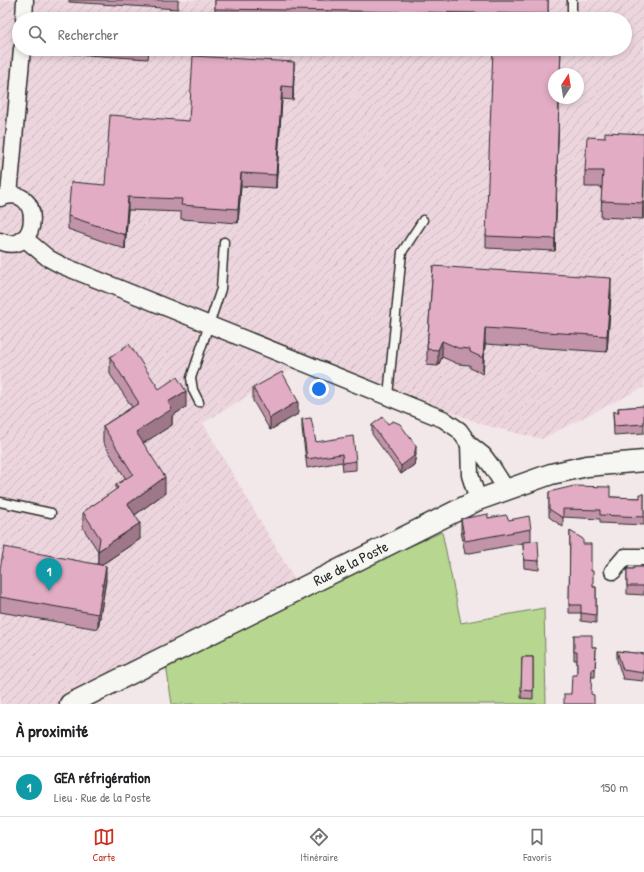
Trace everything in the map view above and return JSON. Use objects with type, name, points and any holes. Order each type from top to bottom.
[{"type":"street","points":[[24,12],[25,0]]},
{"type":"street","points":[[0,241],[10,243],[24,238],[32,226],[32,212],[23,200],[5,197],[21,56]]},
{"type":"street","points":[[24,238],[48,258],[61,265],[452,423],[469,444],[483,455],[506,489]]},
{"type":"street","points":[[469,444],[470,475],[478,500]]},
{"type":"street","name":"Rue de la Poste","points":[[70,704],[478,500],[548,474],[565,470],[608,463],[644,461]]},
{"type":"street","points":[[613,571],[625,557],[644,557]]},
{"type":"lane","points":[[572,0],[572,12]]},
{"type":"lane","points":[[388,396],[402,252],[423,220]]},
{"type":"lane","points":[[199,402],[193,390],[191,378],[221,289],[224,242]]},
{"type":"lane","points":[[0,502],[51,513]]},
{"type":"shaded area","points":[[0,0],[644,0],[644,387],[541,439],[484,425],[313,356],[203,423],[303,594],[89,704],[0,704]]},
{"type":"green space","points":[[442,532],[461,623],[544,608],[546,704],[172,704],[166,665],[303,594]]},
{"type":"building","points":[[215,0],[548,0],[548,12],[215,9]]},
{"type":"building","points":[[193,56],[294,62],[293,87],[282,86],[276,175],[241,173],[238,209],[181,205],[182,199],[128,197],[125,235],[68,216],[71,182],[105,185],[110,115],[189,121]]},
{"type":"building","points":[[493,56],[561,56],[560,68],[548,68],[548,104],[559,104],[555,239],[486,236]]},
{"type":"building","points":[[605,132],[644,134],[643,203],[601,201],[603,171],[585,171],[587,137],[605,138]]},
{"type":"building","points":[[433,266],[611,278],[607,336],[485,328],[483,358],[470,352],[470,349],[458,348],[442,341],[438,350],[427,349]]},
{"type":"building","points":[[129,344],[159,389],[177,377],[186,391],[168,402],[172,409],[136,432],[165,477],[128,504],[140,523],[98,551],[100,538],[83,512],[118,488],[116,485],[133,474],[103,426],[139,403],[110,357]]},
{"type":"building","points":[[282,372],[298,401],[270,418],[253,388]]},
{"type":"building","points":[[644,406],[644,424],[614,426],[613,412],[619,412],[618,408]]},
{"type":"building","points":[[383,417],[388,424],[393,421],[400,424],[416,446],[414,456],[401,466],[372,425]]},
{"type":"building","points":[[311,418],[316,442],[353,436],[356,461],[343,463],[342,454],[307,459],[302,419]]},
{"type":"building","points":[[574,486],[610,487],[610,497],[640,498],[640,494],[644,494],[644,517],[600,515],[600,510],[563,509],[563,518],[549,509],[549,492]]},
{"type":"building","points":[[488,514],[488,518],[506,515],[509,520],[529,516],[531,529],[465,541],[461,519]]},
{"type":"building","points":[[570,531],[583,539],[583,544],[591,544],[591,571],[593,571],[593,587],[596,587],[596,615],[581,613],[581,605],[569,605]]},
{"type":"building","points":[[538,541],[539,561],[524,560],[523,542]]},
{"type":"building","points":[[4,547],[106,566],[98,614],[0,597],[0,569]]},
{"type":"building","points":[[634,567],[644,567],[644,586],[627,586],[627,569],[634,569]]},
{"type":"building","points":[[574,635],[592,635],[592,647],[596,647],[595,669],[592,669],[591,694],[594,695],[594,704],[564,704],[564,694],[571,694],[572,675],[577,675],[577,652],[574,652]]},
{"type":"building","points":[[617,651],[644,654],[644,673],[623,670]]},
{"type":"building","points":[[522,657],[533,657],[533,691],[521,690]]},
{"type":"place","name":"GEA réfrigération","points":[[49,591]]}]
